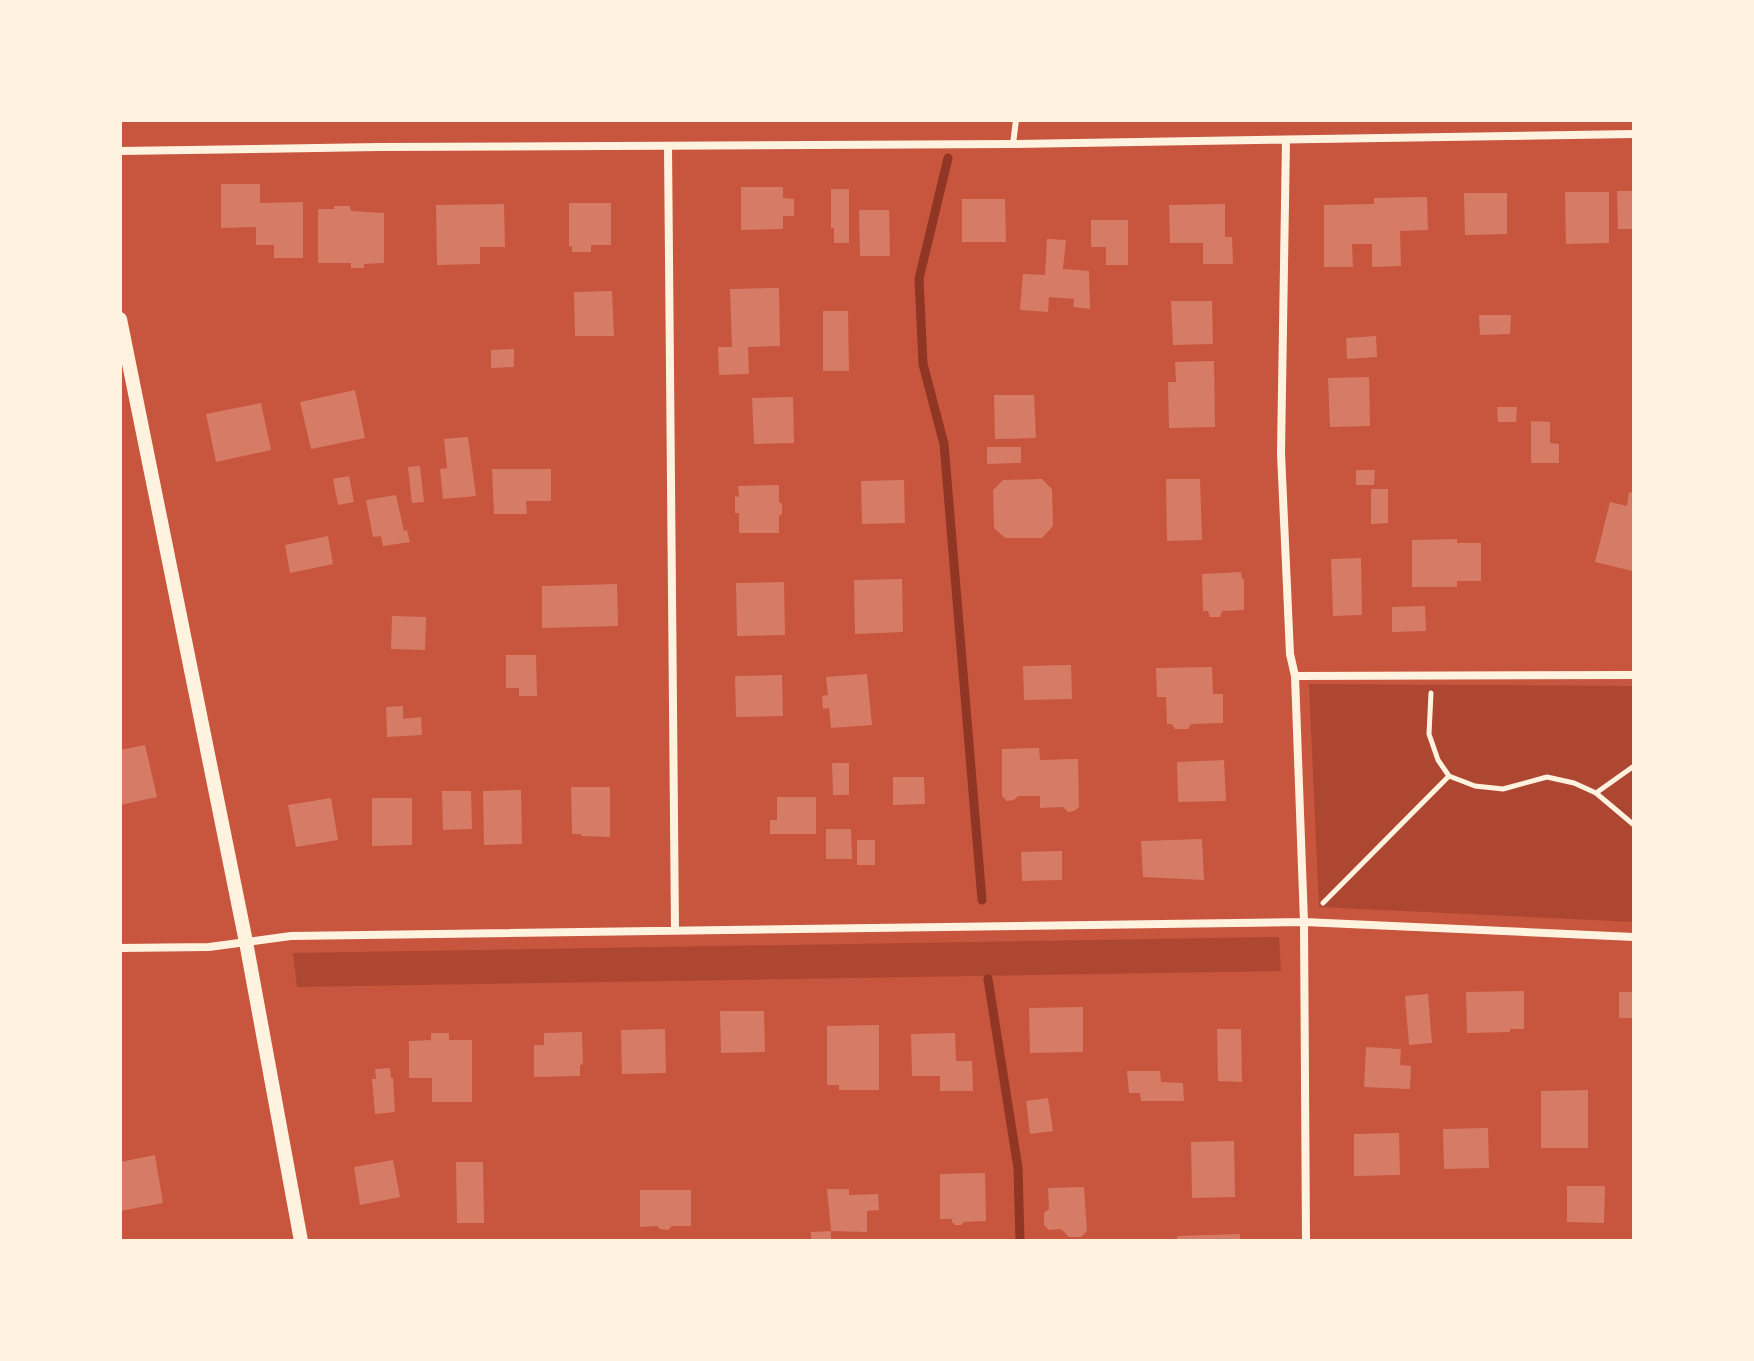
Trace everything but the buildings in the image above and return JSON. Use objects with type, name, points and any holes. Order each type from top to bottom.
[{"type":"street","points":[[120,151],[1013,144],[1634,134]]},
{"type":"street","points":[[1286,140],[1281,453],[1290,654],[1295,676],[1304,922],[1306,1241]]},
{"type":"street","points":[[668,146],[675,930]]},
{"type":"street","points":[[120,319],[246,942],[301,1241]]},
{"type":"street","points":[[1295,676],[1634,675]]},
{"type":"street","points":[[120,948],[209,947],[291,936],[1304,922],[1634,937]]},
{"type":"lane","points":[[1013,144],[1016,120]]},
{"type":"path","points":[[1432,674],[1429,734],[1438,760],[1449,776],[1475,786],[1503,789],[1547,777],[1574,783],[1596,793],[1634,825]]},
{"type":"path","points":[[1596,793],[1634,766]]},
{"type":"path","points":[[1304,922],[1449,776]]},
{"type":"shaded area","points":[[1309,684],[1634,686],[1634,922],[1319,907]]},
{"type":"shaded area","points":[[1279,937],[1281,971],[297,987],[293,953]]},
{"type":"waterway","points":[[948,158],[919,279],[923,364],[944,444],[982,900]]},
{"type":"waterway","points":[[988,979],[1018,1168],[1020,1241]]}]
